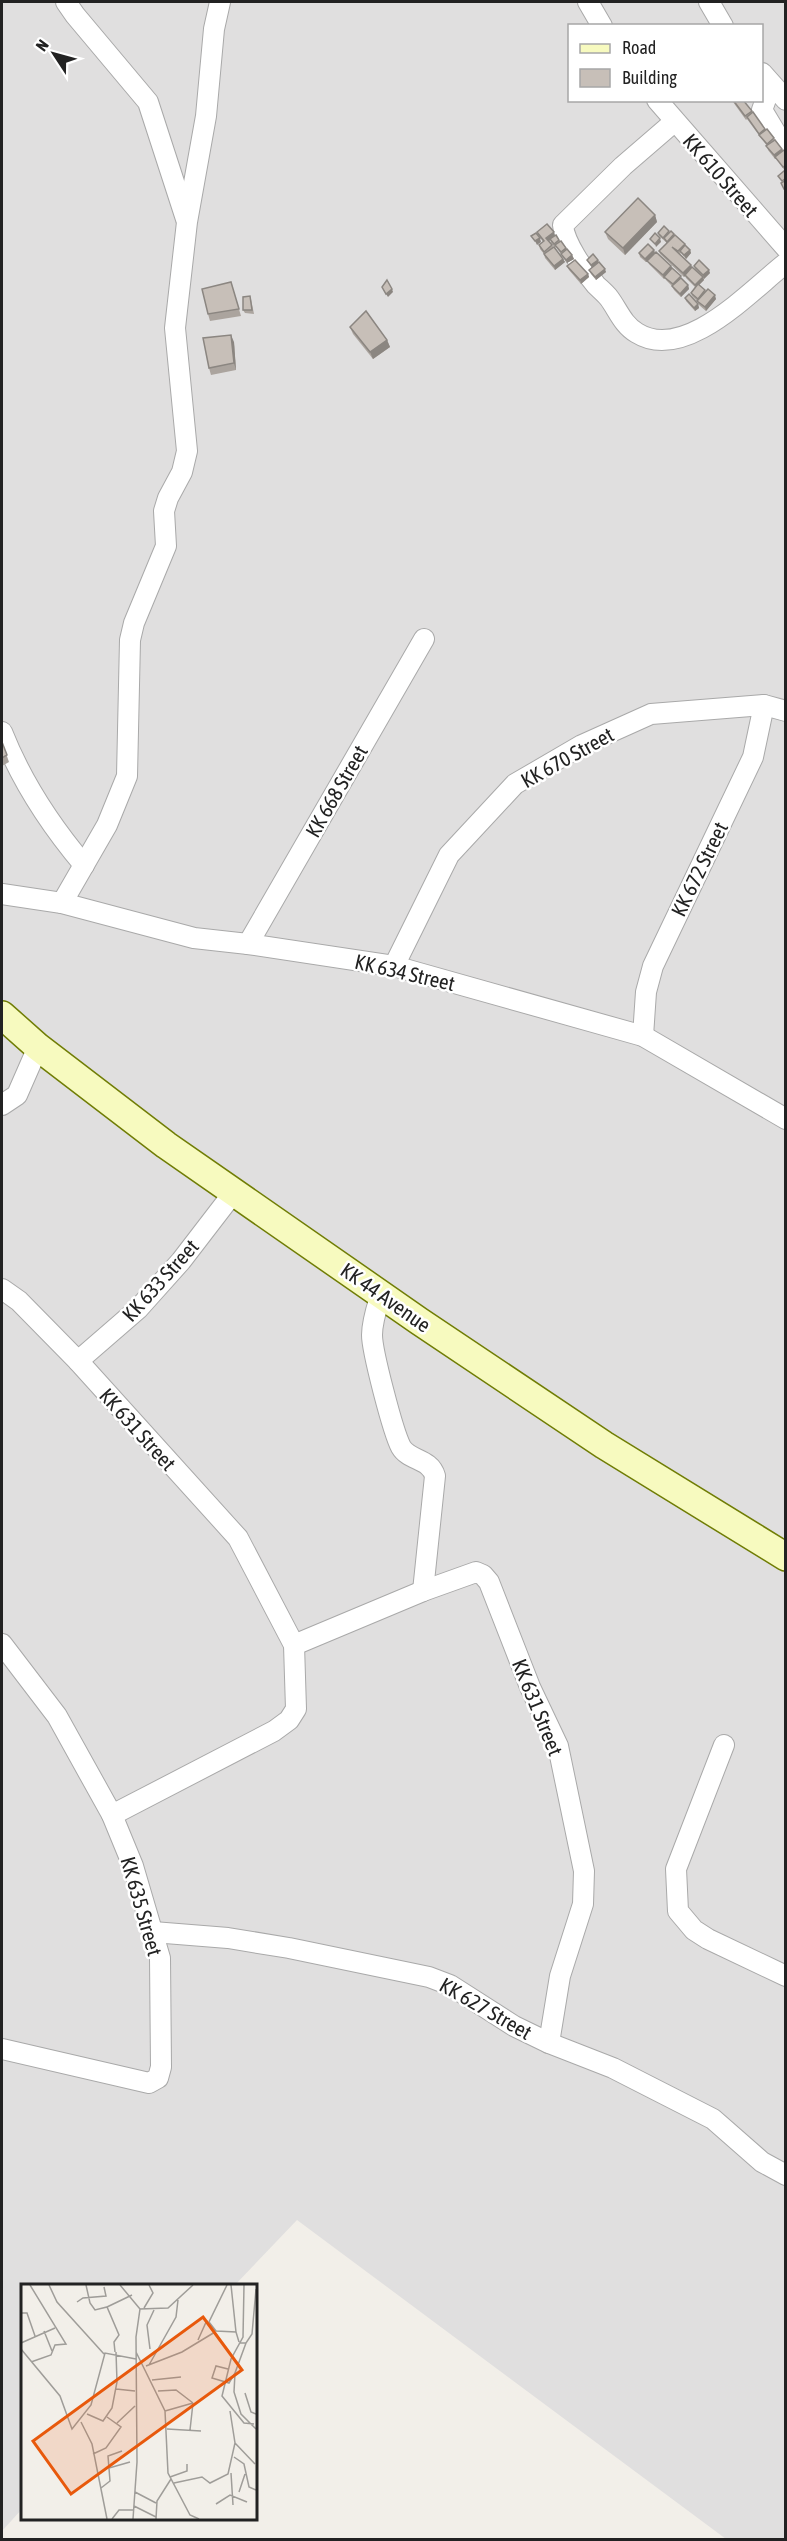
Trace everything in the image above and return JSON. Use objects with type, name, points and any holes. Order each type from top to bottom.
[{"type":"main road","name":"KK 44 Avenue","points":[[2,1015],[38,1047],[166,1145],[381,1294],[604,1445],[786,1557]]},
{"type":"street","points":[[66,2],[148,102],[187,222]]},
{"type":"street","points":[[62,903],[107,825],[127,776],[130,640],[134,623],[166,546],[164,512],[168,498],[183,472],[187,451],[175,328],[187,222],[206,116],[214,29],[220,2]]},
{"type":"street","points":[[588,2],[601,24]]},
{"type":"street","points":[[709,2],[722,24]]},
{"type":"street","points":[[766,79],[786,100]]},
{"type":"street","points":[[766,79],[762,110],[777,135],[786,143]]},
{"type":"street","name":"KK 610 Street","points":[[659,102],[786,248]]},
{"type":"street","points":[[674,122],[623,166],[563,225],[564,236],[590,278],[609,297],[616,314],[635,333],[653,341],[672,340],[724,315],[786,263]]},
{"type":"street","name":"KK 668 Street","points":[[248,944],[424,639]]},
{"type":"street","name":"KK 670 Street","points":[[394,966],[449,855],[515,784],[582,745],[651,714],[764,705],[786,711]]},
{"type":"street","name":"KK 672 Street","points":[[643,1036],[646,992],[652,966],[753,757],[764,705]]},
{"type":"street","points":[[2,732],[10,752],[58,836],[84,865]]},
{"type":"street","name":"KK 634 Street","points":[[2,894],[62,903],[194,938],[394,966],[643,1036],[786,1119]]},
{"type":"street","points":[[2,1105],[17,1095],[38,1047]]},
{"type":"street","name":"KK 633 Street","points":[[78,1361],[138,1309],[181,1261],[234,1192]]},
{"type":"street","name":"KK 631 Street","points":[[2,1289],[19,1301],[78,1361],[238,1538],[294,1645],[296,1709],[289,1720],[264,1736],[112,1815]]},
{"type":"street","points":[[381,1294],[372,1335],[374,1352],[394,1426],[401,1447],[431,1467],[435,1476],[423,1591]]},
{"type":"street","name":"KK 631 Street","points":[[294,1645],[423,1591],[476,1572],[483,1575],[489,1582],[530,1687],[558,1746],[584,1871],[583,1904],[560,1976],[549,2043]]},
{"type":"street","name":"KK 635 Street","points":[[2,1644],[57,1716],[112,1815],[133,1866],[160,1958],[161,2067],[158,2078],[149,2083],[2,2049]]},
{"type":"street","points":[[724,1744],[676,1869],[678,1911],[694,1930],[708,1939],[786,1976]]},
{"type":"street","name":"KK 627 Street","points":[[153,1932],[228,1938],[288,1948],[429,1977],[450,1985],[514,2026],[549,2043],[613,2067],[713,2119],[762,2162],[786,2175]]},
{"type":"shaded area","points":[[2,2],[785,2],[785,2539],[726,2539],[297,2220],[236,2284],[21,2284],[21,2510],[2,2531]]},
{"type":"building","points":[[734,102],[745,102],[752,111],[745,116]]},
{"type":"building","points":[[753,112],[765,129],[759,134],[747,117]]},
{"type":"building","points":[[767,129],[774,138],[767,144],[759,135]]},
{"type":"building","points":[[775,140],[782,149],[774,155],[766,146]]},
{"type":"building","points":[[784,150],[786,165],[783,167],[775,157]]},
{"type":"building","points":[[784,171],[786,178],[782,181],[778,176]]},
{"type":"building","points":[[786,180],[786,188],[784,189],[781,183]]},
{"type":"building","points":[[638,198],[655,215],[623,248],[605,232]]},
{"type":"building","points":[[547,224],[554,232],[546,238],[552,245],[544,252],[539,245],[544,241],[537,232]]},
{"type":"building","points":[[664,226],[669,231],[663,238],[658,233]]},
{"type":"building","points":[[671,231],[674,234],[667,242],[664,238]]},
{"type":"building","points":[[536,233],[540,238],[535,241],[531,236]]},
{"type":"building","points":[[655,233],[660,238],[655,244],[650,239]]},
{"type":"building","points":[[556,235],[559,240],[554,244],[550,239]]},
{"type":"building","points":[[675,235],[685,244],[678,251],[672,247],[691,265],[683,273],[659,251]]},
{"type":"building","points":[[561,241],[566,248],[561,252],[555,245]]},
{"type":"building","points":[[648,244],[654,250],[645,259],[639,253]]},
{"type":"building","points":[[685,245],[690,250],[684,255],[680,251]]},
{"type":"building","points":[[554,247],[563,259],[554,266],[544,254]]},
{"type":"building","points":[[567,249],[572,255],[566,260],[561,254]]},
{"type":"building","points":[[656,252],[671,266],[663,275],[647,261]]},
{"type":"building","points":[[593,254],[598,260],[591,265],[587,260]]},
{"type":"building","points":[[575,260],[588,274],[580,280],[567,266]]},
{"type":"building","points":[[699,260],[709,270],[703,275],[694,266]]},
{"type":"building","points":[[599,262],[605,269],[595,277],[589,270]]},
{"type":"building","points":[[692,267],[703,277],[695,285],[685,275]]},
{"type":"building","points":[[672,268],[681,276],[673,284],[664,277]]},
{"type":"building","points":[[681,278],[688,285],[680,294],[672,286]]},
{"type":"building","points":[[387,280],[392,289],[386,294],[382,287]]},
{"type":"building","points":[[231,282],[239,309],[208,314],[202,289]]},
{"type":"building","points":[[698,284],[705,290],[698,299],[691,293]]},
{"type":"building","points":[[708,289],[715,295],[705,307],[697,301]]},
{"type":"building","points":[[689,294],[698,304],[694,308],[685,298]]},
{"type":"building","points":[[250,296],[252,310],[243,310],[243,297]]},
{"type":"building","points":[[366,311],[387,340],[370,352],[350,327]]},
{"type":"building","points":[[231,335],[234,363],[209,368],[203,338]]},
{"type":"building","points":[[2,742],[7,755],[2,758]]}]
